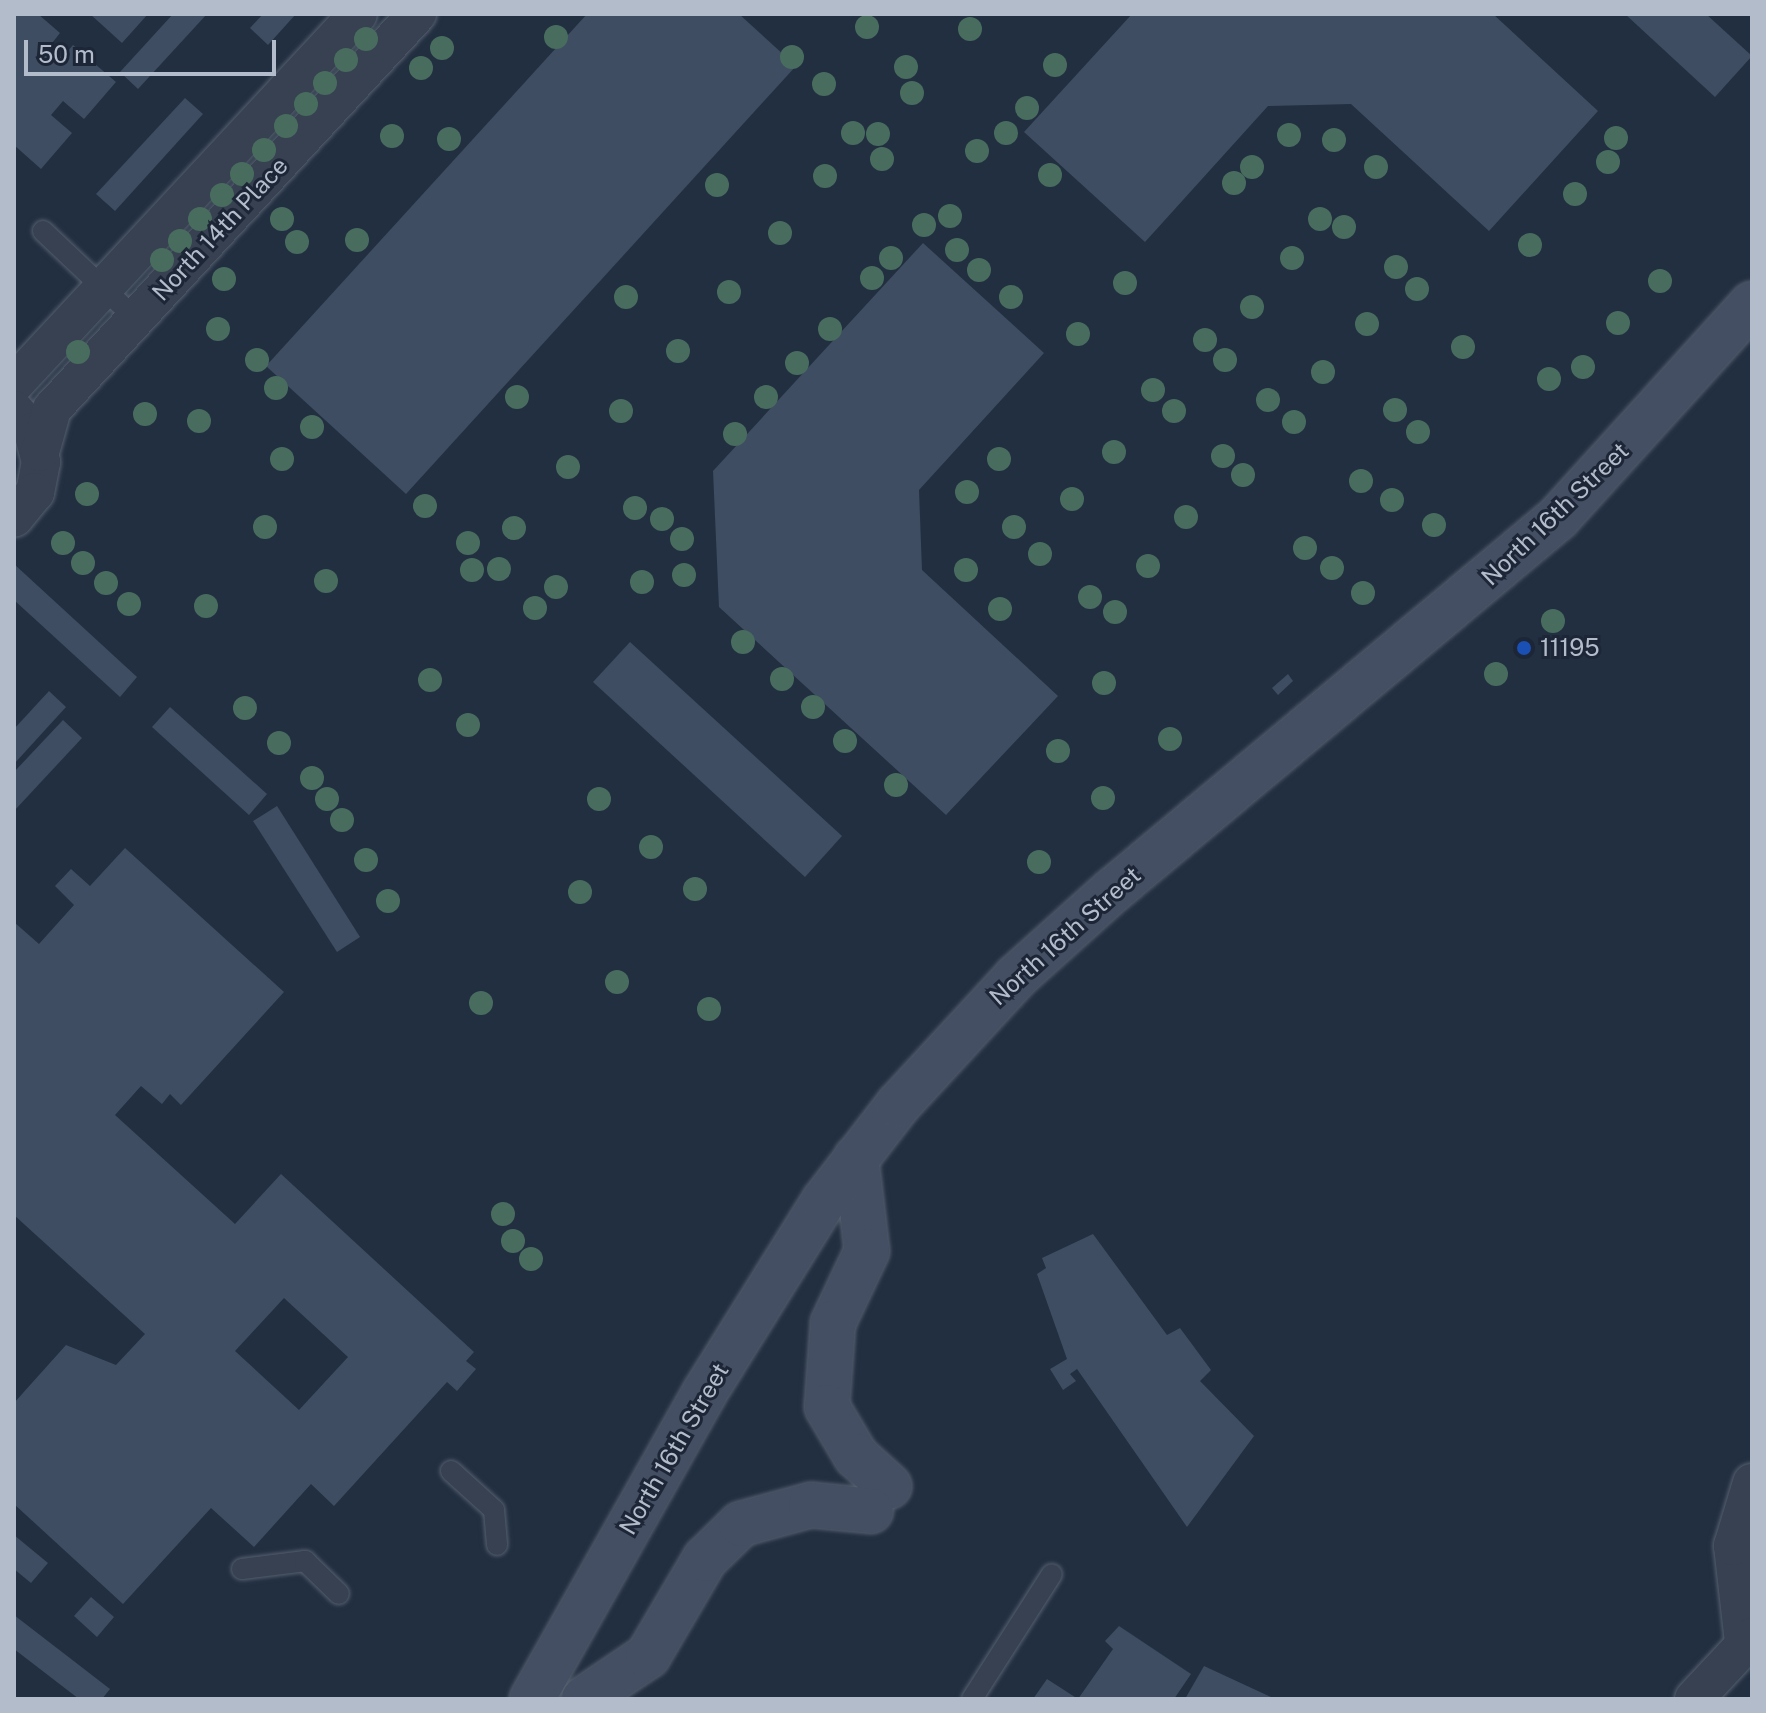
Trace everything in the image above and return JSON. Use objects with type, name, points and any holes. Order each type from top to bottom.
[{"type":"main road","name":"North 16th Street","points":[[532,1699],[705,1392],[856,1158],[1016,977],[1558,518],[1752,304]]},
{"type":"main road","points":[[584,1699],[648,1656],[705,1559],[741,1524],[811,1505],[880,1498],[827,1407],[833,1323],[867,1251],[856,1158]]},
{"type":"street","name":"North 14th Place","points":[[14,384],[105,290],[358,14]]},
{"type":"street","name":"North 14th Place","points":[[14,518],[35,492],[40,452],[52,409],[417,14]]},
{"type":"street","points":[[14,410],[40,452]]},
{"type":"street","points":[[1694,1699],[1748,1639],[1733,1546],[1752,1483]]},
{"type":"lane","points":[[43,231],[136,319]]},
{"type":"lane","points":[[451,1471],[494,1510],[497,1545]]},
{"type":"lane","points":[[242,1569],[305,1561],[339,1594]]},
{"type":"lane","points":[[972,1699],[1052,1574]]},
{"type":"building","points":[[14,14],[38,14],[60,33],[49,47],[62,58],[73,45],[116,82],[84,119],[63,101],[51,115],[72,133],[41,169],[14,145]]},
{"type":"building","points":[[90,14],[148,14],[122,43]]},
{"type":"building","points":[[173,14],[207,14],[138,89],[120,72]]},
{"type":"building","points":[[263,14],[296,14],[268,45],[250,28]]},
{"type":"building","points":[[587,14],[739,14],[796,66],[406,494],[266,366]]},
{"type":"building","points":[[1132,14],[1493,14],[1598,111],[1489,231],[1351,104],[1268,106],[1145,242],[1024,132]]},
{"type":"building","points":[[1625,14],[1706,14],[1752,56],[1715,97]]},
{"type":"building","points":[[185,98],[203,114],[115,211],[96,194]]},
{"type":"building","points":[[923,243],[1044,353],[919,490],[922,570],[1058,696],[946,815],[719,607],[713,471]]},
{"type":"building","points":[[14,564],[137,677],[120,697],[14,600]]},
{"type":"building","points":[[630,642],[842,836],[805,877],[593,682]]},
{"type":"building","points":[[1288,674],[1293,681],[1278,695],[1272,688]]},
{"type":"building","points":[[49,691],[66,707],[14,764],[14,729]]},
{"type":"building","points":[[170,707],[267,794],[249,815],[152,727]]},
{"type":"building","points":[[63,720],[82,738],[14,811],[14,772]]},
{"type":"building","points":[[277,806],[360,937],[337,952],[253,821]]},
{"type":"building","points":[[125,848],[284,992],[181,1105],[170,1094],[162,1104],[141,1086],[115,1115],[235,1224],[281,1174],[474,1352],[466,1361],[476,1369],[457,1391],[447,1382],[334,1506],[311,1484],[254,1547],[211,1508],[123,1604],[14,1504],[14,1403],[66,1345],[116,1365],[145,1334],[14,1215],[14,922],[39,944],[74,905],[55,886],[71,869],[90,886]],"holes":[[[284,1298],[348,1357],[299,1410],[235,1351]]]},
{"type":"building","points":[[1093,1234],[1167,1335],[1180,1328],[1211,1370],[1200,1381],[1254,1436],[1187,1527],[1077,1369],[1070,1374],[1076,1381],[1063,1390],[1050,1369],[1067,1359],[1037,1274],[1046,1268],[1042,1258]]},
{"type":"building","points":[[14,1535],[48,1563],[31,1583],[14,1569]]},
{"type":"building","points":[[91,1597],[114,1617],[97,1637],[74,1616]]},
{"type":"building","points":[[14,1615],[110,1689],[102,1699],[79,1699],[14,1649]]},
{"type":"building","points":[[1119,1626],[1191,1674],[1174,1699],[1078,1699],[1113,1649],[1105,1641]]},
{"type":"building","points":[[1204,1666],[1275,1699],[1185,1699]]},
{"type":"building","points":[[1047,1679],[1078,1699],[1033,1699]]},
{"type":"place","name":"11195","points":[[1524,648]]}]
